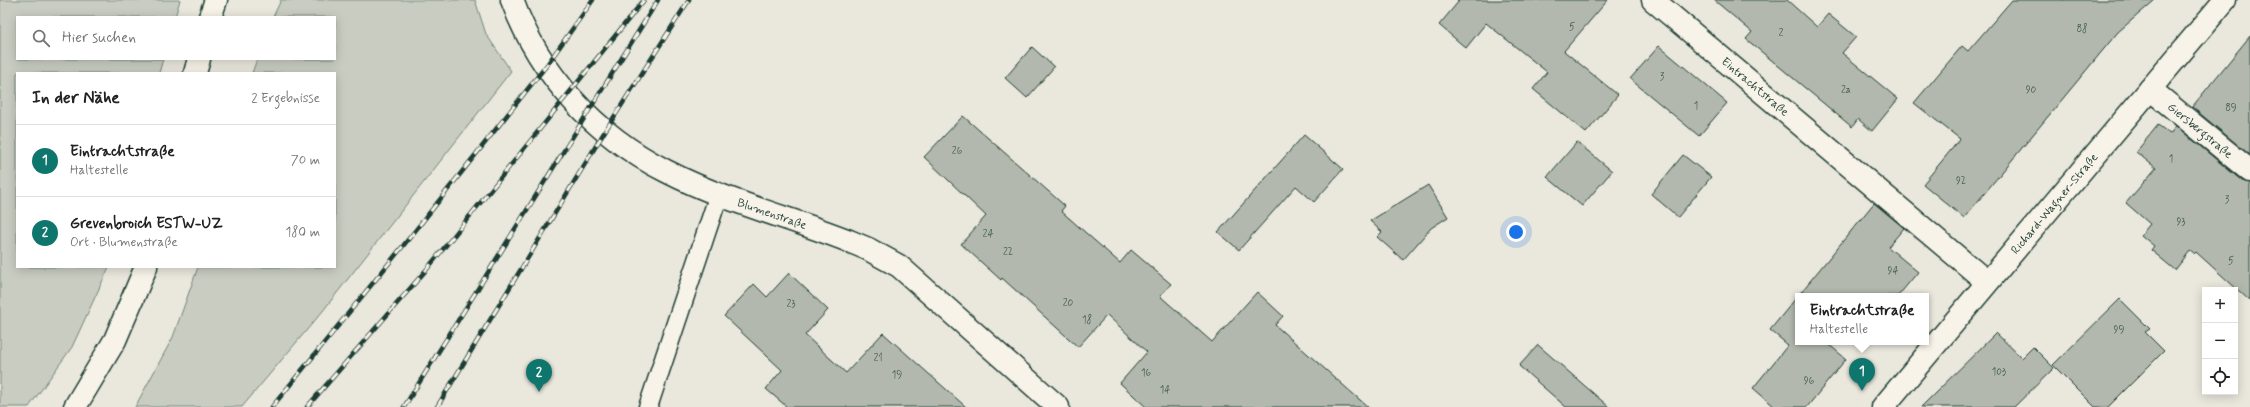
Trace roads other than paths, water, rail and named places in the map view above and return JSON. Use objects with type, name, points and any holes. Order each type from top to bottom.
[{"type":"street","points":[[210,16],[216,0]]},
{"type":"street","name":"Blumenstraße","points":[[512,0],[524,31],[546,66],[568,95],[587,116],[623,144],[656,166],[686,181],[849,241],[868,249],[899,266],[1058,407]]},
{"type":"street","name":"Eintrachtstraße","points":[[1653,0],[1987,282]]},
{"type":"street","name":"Richard-Wagner-Straße","points":[[1883,407],[2225,0]]},
{"type":"street","points":[[195,72],[199,60]]},
{"type":"street","name":"Giersbergstraße","points":[[2150,89],[2250,171]]},
{"type":"street","points":[[75,407],[115,340],[146,268]]},
{"type":"lane","points":[[648,407],[719,194]]},
{"type":"railway","points":[[272,407],[403,246],[546,66],[593,0]]},
{"type":"railway","points":[[307,407],[427,269],[644,0]]},
{"type":"railway","points":[[404,407],[658,0]]},
{"type":"railway","points":[[437,407],[605,131],[689,0]]},
{"type":"place","name":"Eintrachtstraße","points":[[1862,391]]},
{"type":"place","name":"Grevenbroich ESTW-UZ","points":[[539,392]]}]
